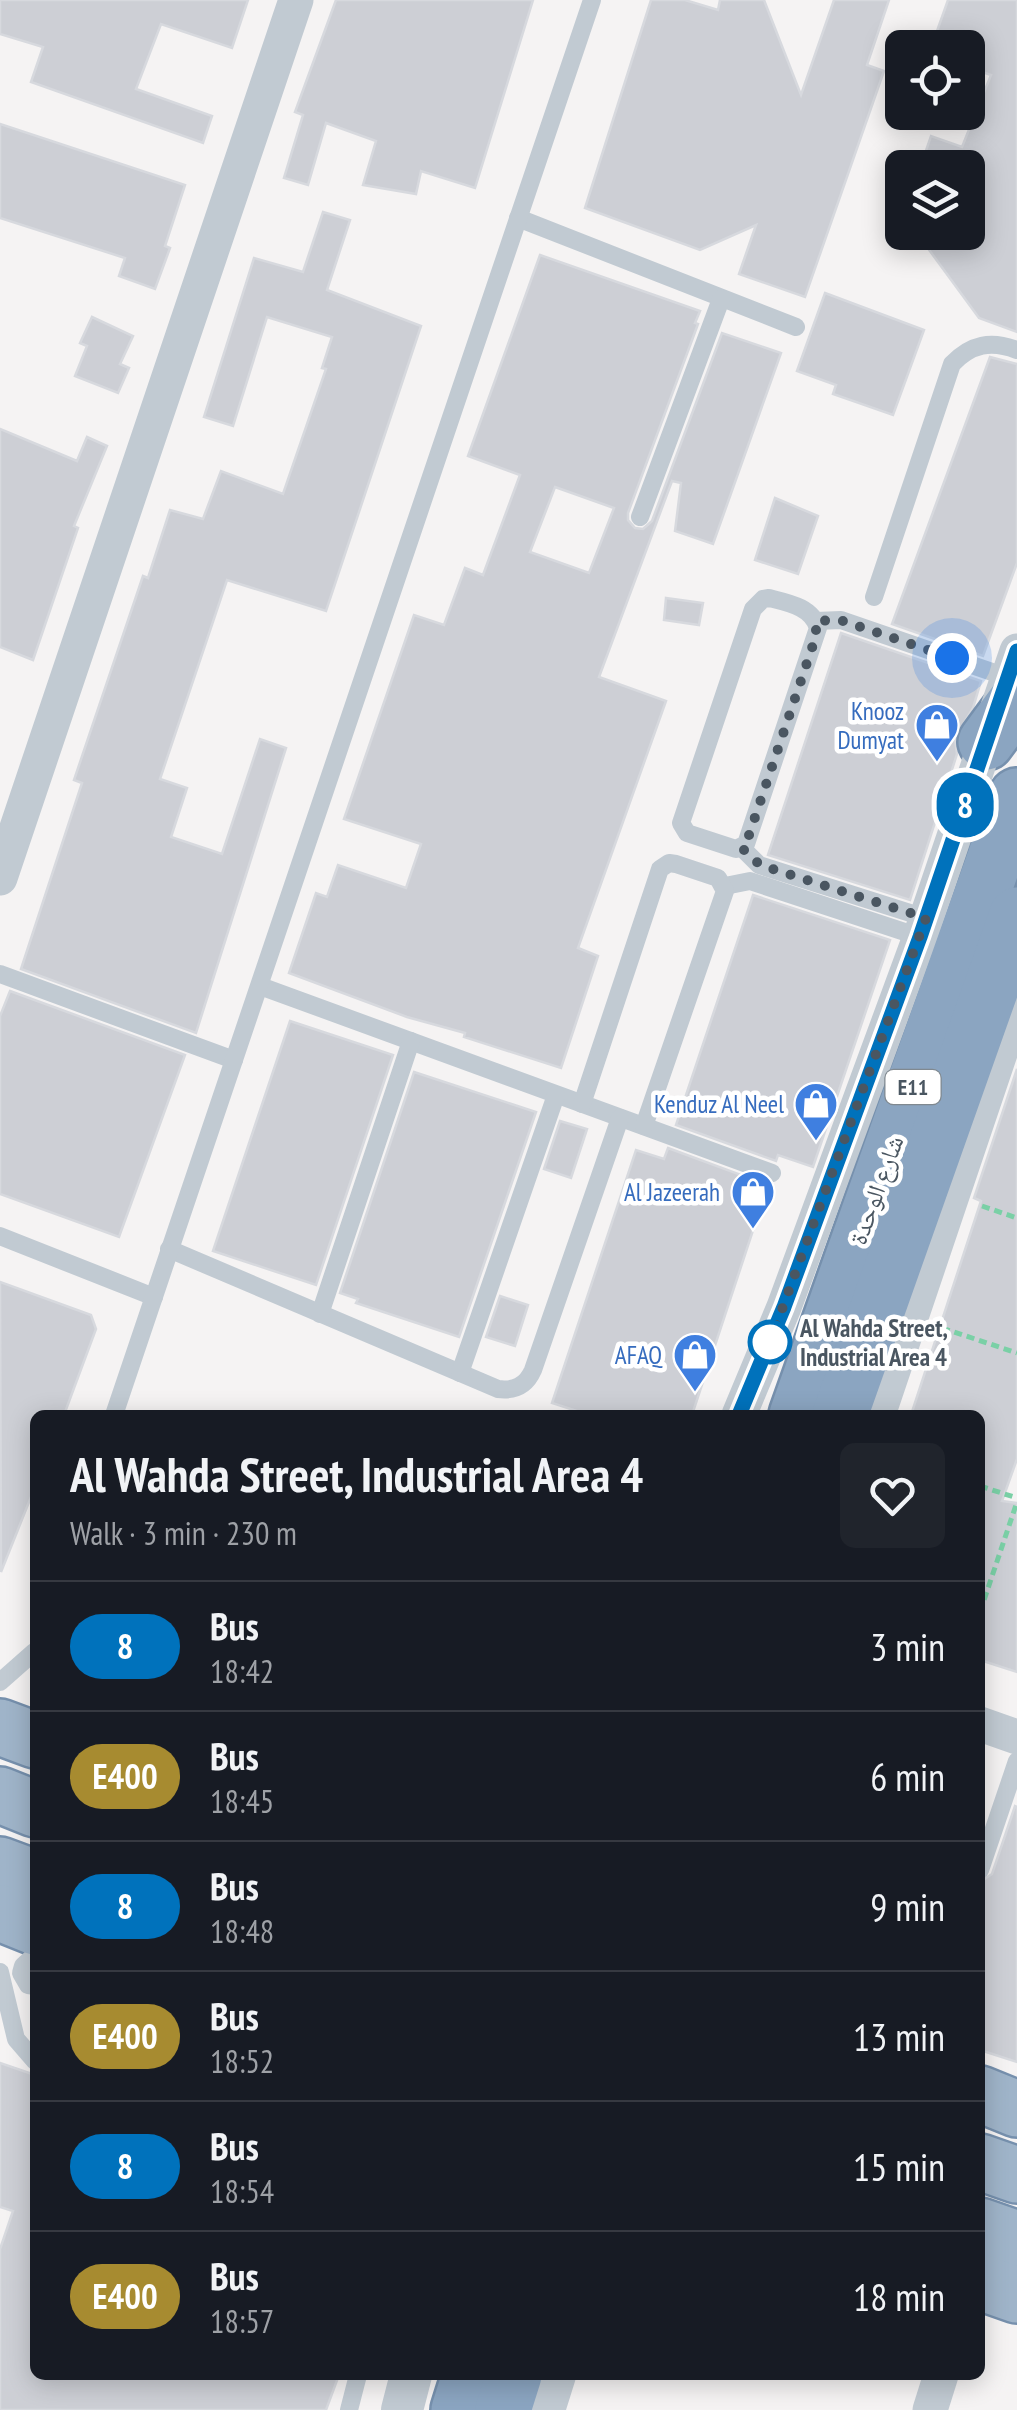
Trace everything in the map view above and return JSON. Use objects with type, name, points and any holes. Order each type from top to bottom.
[{"type":"highway","name":"شارع الوحدة","points":[[834,1404],[1017,796]]},
{"type":"highway","name":"شارع الوحدة","points":[[834,1404],[1017,915]]},
{"type":"highway","points":[[0,1727],[30,1738]]},
{"type":"highway","points":[[0,1795],[30,1807]]},
{"type":"highway","points":[[0,1865],[30,1876]]},
{"type":"highway","points":[[0,1912],[30,1948]]},
{"type":"highway","points":[[985,2096],[1017,2108]]},
{"type":"highway","points":[[985,2164],[1017,2175]]},
{"type":"highway","points":[[985,2228],[1017,2239]]},
{"type":"highway","points":[[985,2284],[1017,2295]]},
{"type":"highway","points":[[459,2410],[468,2380]]},
{"type":"highway","points":[[503,2410],[512,2380]]},
{"type":"street","points":[[0,878],[296,0]]},
{"type":"street","points":[[741,1410],[784,1307],[1003,709],[1017,651]]},
{"type":"street","points":[[834,1404],[910,1317],[1017,1004]]},
{"type":"street","points":[[985,1726],[1017,1737]]},
{"type":"street","points":[[402,2410],[410,2380]]},
{"type":"street","points":[[544,2410],[553,2380]]},
{"type":"street","points":[[930,2410],[939,2380]]},
{"type":"lane","points":[[116,1410],[592,0]]},
{"type":"lane","points":[[518,218],[796,327]]},
{"type":"lane","points":[[640,516],[721,299]]},
{"type":"lane","points":[[874,597],[952,364],[961,354],[987,344],[1000,343],[1017,350]]},
{"type":"lane","points":[[762,600],[776,600],[806,610],[816,621],[816,636],[746,844],[736,850],[687,832],[682,817],[752,608],[762,600]]},
{"type":"lane","points":[[816,621],[840,620],[995,673],[1003,709]]},
{"type":"lane","points":[[742,848],[760,865],[923,928]]},
{"type":"lane","points":[[582,1104],[660,869],[669,863],[676,864],[718,878],[725,886]]},
{"type":"lane","points":[[725,886],[750,881],[923,928]]},
{"type":"lane","points":[[644,1126],[725,886]]},
{"type":"lane","points":[[0,974],[234,1060]]},
{"type":"lane","points":[[260,986],[772,1173]]},
{"type":"lane","points":[[320,1314],[411,1042]]},
{"type":"lane","points":[[460,1373],[556,1095]]},
{"type":"lane","points":[[170,1250],[508,1390],[530,1378],[620,1118]]},
{"type":"lane","points":[[0,1236],[154,1297]]},
{"type":"lane","points":[[0,1682],[30,1654]]},
{"type":"lane","points":[[985,1855],[1017,1761]]},
{"type":"lane","points":[[30,1950],[0,1970],[16,2039],[30,2055]]},
{"type":"lane","points":[[30,1953],[23,1980],[30,1984]]},
{"type":"lane","points":[[350,2410],[357,2380]]},
{"type":"path","points":[[910,1317],[1017,1353]]},
{"type":"path","points":[[985,1488],[1017,1500],[985,1597]]},
{"type":"building","points":[[0,0],[248,0],[232,48],[161,24],[136,89],[212,116],[203,143],[31,82],[43,47],[0,34]]},
{"type":"building","points":[[336,0],[533,0],[475,188],[421,171],[416,194],[363,185],[376,141],[326,123],[308,185],[284,178],[303,115],[295,112]]},
{"type":"building","points":[[651,0],[685,0],[718,10],[720,0],[764,0],[801,95],[834,0],[889,0],[867,65],[884,71],[805,297],[739,274],[756,225],[700,250],[585,208]]},
{"type":"building","points":[[948,0],[1017,0],[1017,332],[979,318],[929,250],[985,250],[985,150],[926,150],[931,136],[962,147],[969,130],[985,130],[985,90],[991,75],[985,73],[985,30],[937,30]]},
{"type":"building","points":[[0,124],[185,185],[165,246],[170,248],[155,289],[119,276],[125,258],[0,218]]},
{"type":"building","points":[[323,212],[350,220],[327,290],[421,326],[326,611],[227,580],[160,779],[187,788],[171,837],[222,854],[260,739],[286,748],[196,1033],[21,969],[82,783],[74,780],[143,576],[148,578],[170,510],[203,519],[221,471],[283,494],[326,369],[322,368],[332,337],[267,317],[233,426],[204,417],[254,258],[303,272]]},
{"type":"building","points":[[540,255],[700,311],[628,513],[635,528],[643,529],[652,521],[722,333],[781,353],[713,544],[675,531],[681,483],[672,481],[599,677],[666,701],[578,948],[598,956],[561,1068],[289,973],[316,893],[327,897],[338,865],[406,888],[421,844],[344,819],[414,615],[444,625],[465,568],[483,575],[520,475],[468,456]],"holes":[[[555,487],[614,508],[589,573],[530,552]]]},
{"type":"building","points":[[825,293],[924,330],[893,415],[833,394],[836,385],[797,371]]},
{"type":"building","points":[[92,317],[133,336],[120,364],[129,368],[118,393],[75,376],[87,346],[80,343]]},
{"type":"building","points":[[990,357],[1017,364],[1017,563],[983,656],[892,624]]},
{"type":"building","points":[[0,429],[77,461],[87,437],[107,446],[74,526],[78,528],[33,660],[0,647]]},
{"type":"building","points":[[775,498],[818,516],[798,574],[755,560]]},
{"type":"building","points":[[666,598],[703,603],[699,625],[664,620]]},
{"type":"building","points":[[841,633],[981,681],[973,708],[955,738],[957,754],[910,900],[768,855]]},
{"type":"building","points":[[753,895],[890,940],[813,1167],[778,1155],[776,1161],[676,1125]]},
{"type":"building","points":[[10,991],[185,1055],[119,1237],[0,1194],[0,1016]]},
{"type":"building","points":[[290,1021],[393,1055],[316,1285],[213,1251]]},
{"type":"building","points":[[1017,1069],[1017,1459],[1002,1501],[1017,1503],[1017,1672],[985,1662],[985,1410],[913,1410],[981,1201],[974,1198]]},
{"type":"building","points":[[414,1072],[536,1112],[459,1337],[356,1303],[358,1299],[340,1293]]},
{"type":"building","points":[[560,1121],[587,1129],[571,1178],[544,1169]]},
{"type":"building","points":[[668,1148],[768,1185],[694,1410],[574,1410],[552,1403],[636,1150],[664,1159]]},
{"type":"building","points":[[0,1282],[91,1315],[96,1329],[66,1410],[30,1410],[30,1500],[1,1572]]},
{"type":"building","points":[[500,1296],[528,1305],[515,1346],[486,1337]]},
{"type":"building","points":[[1015,1806],[1017,2062],[985,2052],[985,1879],[992,1874]]},
{"type":"building","points":[[0,2063],[30,2073],[30,2380],[337,2380],[326,2410],[0,2410],[0,2249],[13,2211],[0,2207]]},
{"type":"bus line","name":"8","points":[[741,1410],[784,1307],[920,937],[1017,651]]},
{"type":"place","name":"Knooz Dumyat","points":[[937,763]]},
{"type":"place","name":"Kenduz Al Neel","points":[[816,1142]]},
{"type":"place","name":"Al Jazeerah","points":[[753,1230]]},
{"type":"place","name":"Al Wahda Street, Industrial Area 4","points":[[770,1342]]},
{"type":"place","name":"AFAQ","points":[[695,1393]]},
{"type":"route","points":[[770,1342],[926,918],[760,865],[742,848],[816,636],[816,621],[840,620],[952,658]]}]
